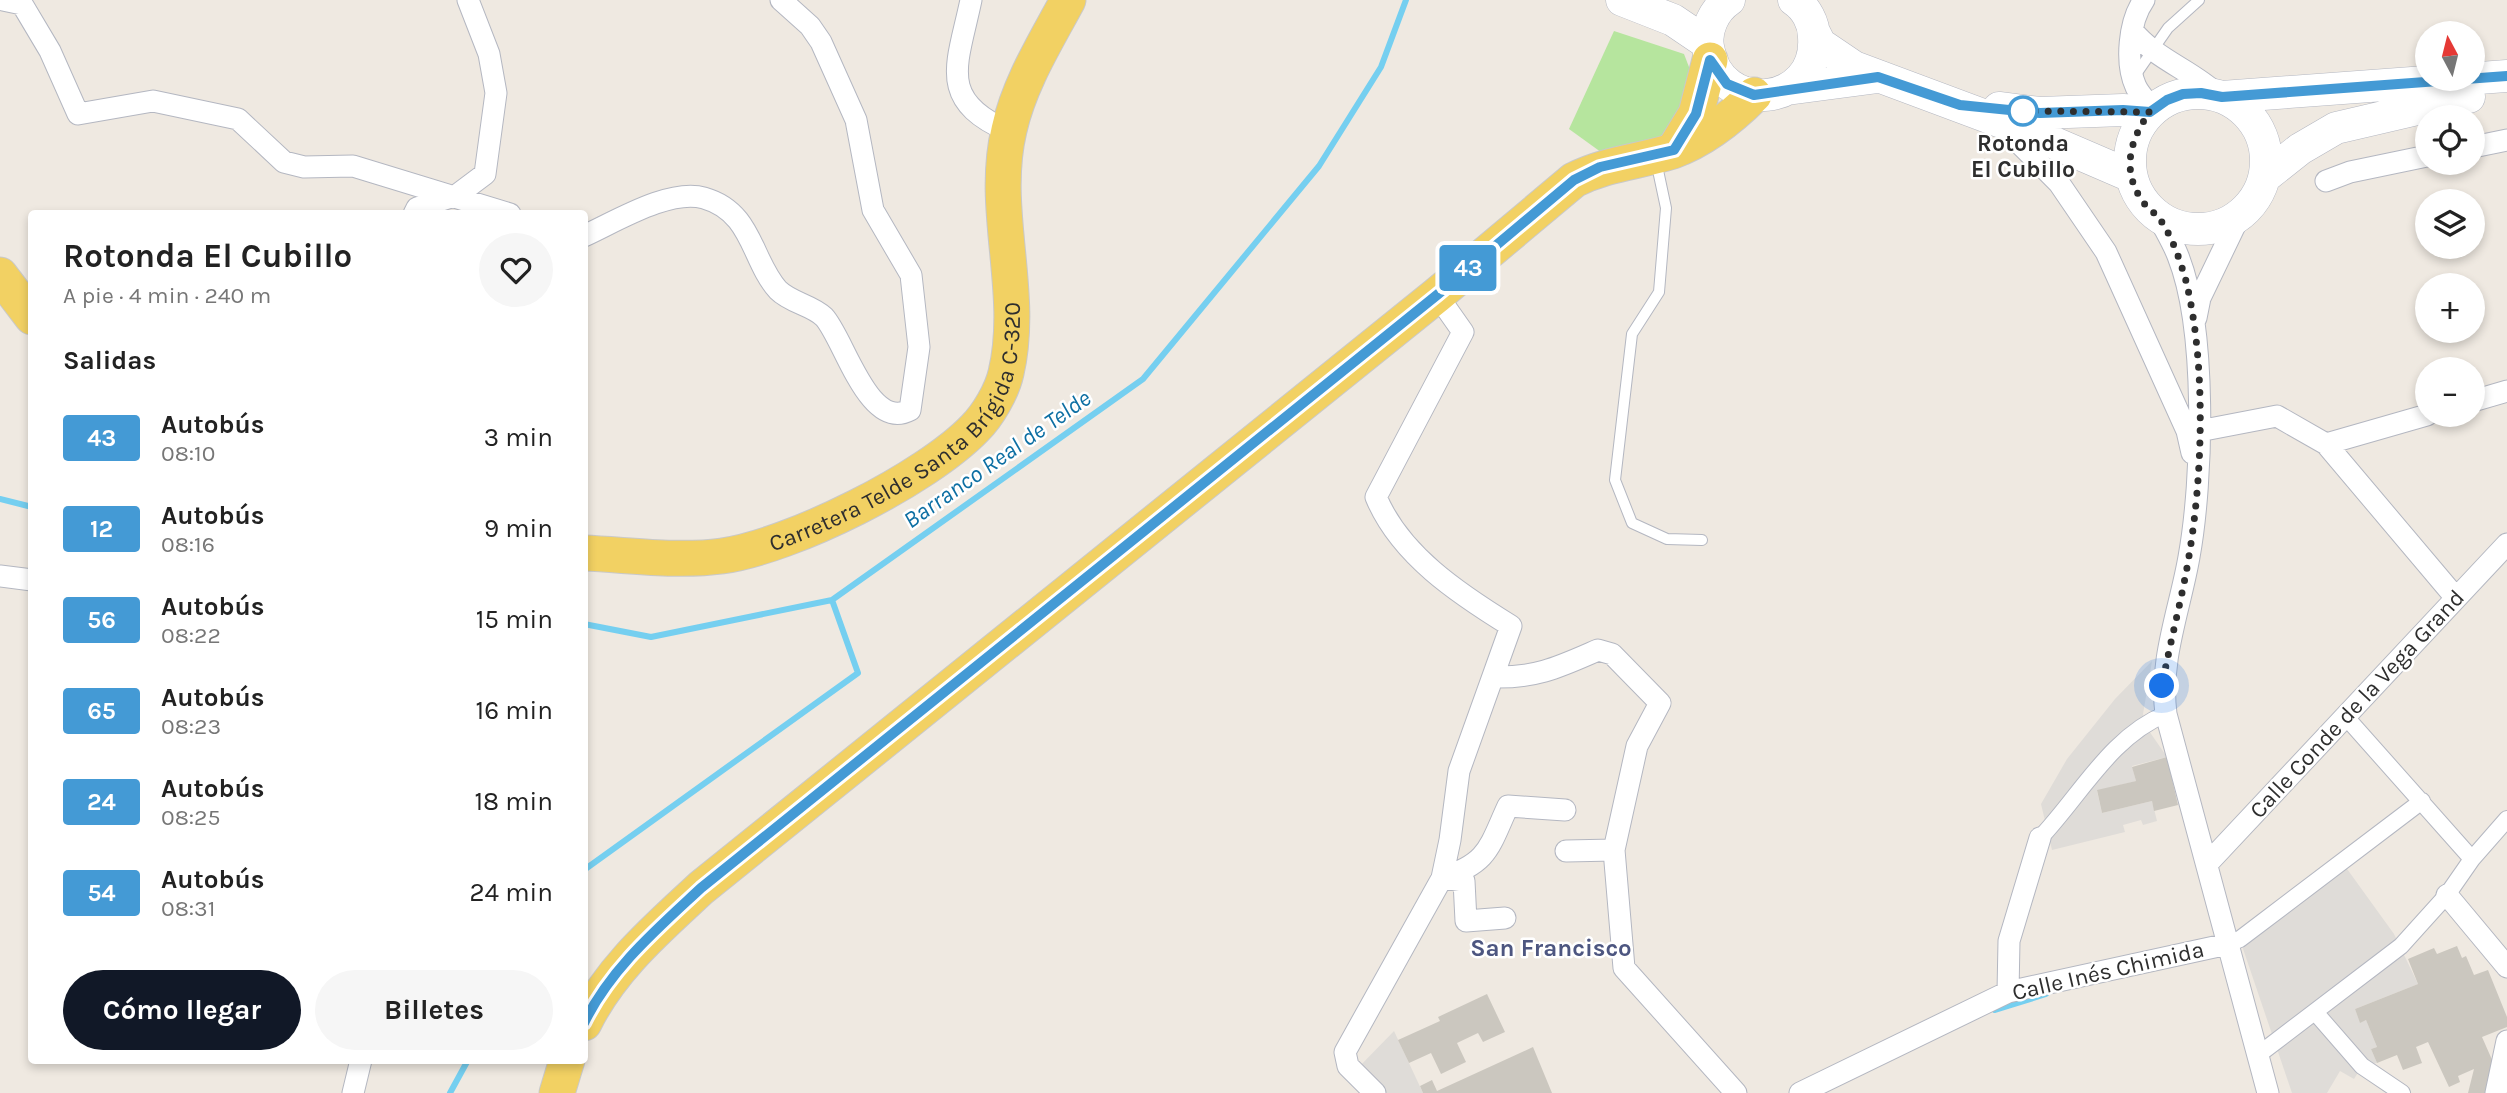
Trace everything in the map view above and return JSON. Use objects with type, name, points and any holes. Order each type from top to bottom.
[{"type":"main road","name":"Carretera Telde Santa Brígida C-320","points":[[588,553],[694,559],[747,552],[795,534],[898,485],[938,459],[986,416],[1006,376],[1013,332],[1013,298],[1005,222],[1004,166],[1008,131],[1032,69],[1068,0]]},
{"type":"main road","points":[[1794,0],[1809,17],[1820,44],[1833,56],[1878,77],[1960,105],[2101,161],[2131,176]]},
{"type":"main road","points":[[1634,4],[1726,2]]},
{"type":"main road","points":[[1664,153],[1696,114],[1712,22],[1726,2]]},
{"type":"main road","points":[[1634,4],[1673,20],[1709,51],[1727,84],[1771,92],[1878,77]]},
{"type":"main road","points":[[588,1015],[633,952],[701,888],[1437,295],[1574,180],[1600,167],[1664,153],[1704,135],[1771,92],[1801,79],[1810,65],[1815,49],[1814,32]]},
{"type":"main road","points":[[2507,76],[2220,96],[2183,94],[2152,111],[2136,130],[2130,153],[2131,176],[2136,192],[2159,218],[2178,227],[2199,230],[2220,226],[2239,217],[2251,205],[2266,176],[2300,149],[2336,128],[2402,110],[2507,91]]},
{"type":"main road","points":[[2220,96],[2239,106],[2253,120],[2263,138],[2267,156],[2266,176]]},
{"type":"main road","points":[[1960,105],[2040,113],[2152,111]]},
{"type":"main road","points":[[0,275],[28,312]]},
{"type":"main road","points":[[557,1093],[566,1064]]},
{"type":"street","points":[[416,210],[457,195],[485,174],[496,93],[489,54],[468,0]]},
{"type":"street","points":[[588,234],[662,200],[702,197],[729,209],[752,240],[777,289],[823,316],[872,399],[885,410],[896,413],[909,410],[919,347],[911,275],[873,210],[856,120],[821,42],[810,26],[780,0]]},
{"type":"street","points":[[971,0],[956,76],[965,102],[981,119],[1008,131]]},
{"type":"street","points":[[2144,0],[2137,10],[2132,30],[2134,77],[2136,86],[2152,111]]},
{"type":"street","points":[[17,1],[50,51],[78,114],[153,101],[238,119],[284,162],[304,167],[353,166],[457,195],[499,210]]},
{"type":"street","points":[[2132,30],[2152,50],[2200,78],[2220,96]]},
{"type":"street","points":[[1993,119],[2059,183],[2106,252],[2187,431],[2198,482]]},
{"type":"street","points":[[2485,145],[2507,140]]},
{"type":"street","points":[[2326,181],[2350,172],[2415,158]]},
{"type":"street","points":[[2194,324],[2200,298],[2239,217]]},
{"type":"street","points":[[2159,218],[2178,256],[2194,324],[2199,431],[2198,482],[2189,557],[2162,686],[2166,713],[2268,1093]]},
{"type":"street","points":[[1375,1093],[1348,1066],[1345,1052],[1442,878],[1459,771],[1511,626],[1454,591],[1386,522],[1376,498],[1463,332],[1437,295]]},
{"type":"street","points":[[2485,397],[2507,391]]},
{"type":"street","points":[[2199,431],[2277,416],[2326,444],[2456,598]]},
{"type":"street","points":[[2326,444],[2415,418]]},
{"type":"street","name":"Calle Conde de la Vega Grand","points":[[2208,863],[2507,544]]},
{"type":"street","points":[[0,576],[28,580]]},
{"type":"street","points":[[1493,677],[1523,678],[1544,674],[1598,650],[1612,654],[1660,704],[1636,746],[1614,850],[1624,968],[1736,1093]]},
{"type":"street","points":[[2008,992],[2009,941],[2040,838],[2068,809],[2117,745],[2145,722],[2166,713]]},
{"type":"street","points":[[2345,716],[2472,859]]},
{"type":"street","points":[[2227,941],[2240,939],[2421,801]]},
{"type":"street","points":[[1442,878],[1465,871],[1484,858],[1508,806],[1565,810]]},
{"type":"street","points":[[2258,1055],[2401,946],[2447,895],[2472,859],[2507,819]]},
{"type":"street","points":[[1566,851],[1614,850]]},
{"type":"street","points":[[1442,878],[1464,881],[1466,921],[1505,918]]},
{"type":"street","points":[[2447,895],[2507,967]]},
{"type":"street","name":"Calle Inés Chimida","points":[[1800,1093],[2008,992],[2227,941]]},
{"type":"street","points":[[2315,1012],[2362,1066],[2402,1093]]},
{"type":"street","points":[[2496,1093],[2506,1044]]},
{"type":"street","points":[[353,1093],[360,1064]]},
{"type":"lane","points":[[2134,77],[2168,28],[2199,0]]},
{"type":"lane","points":[[1664,153],[1666,208],[1658,292],[1632,334],[1615,480],[1632,523],[1667,539],[1702,540]]},
{"type":"green space","points":[[1614,31],[1684,54],[1694,80],[1663,138],[1605,155],[1569,129]]},
{"type":"shaded area","points":[[2152,661],[2143,714],[2147,728],[2167,757],[2132,766],[2136,781],[2097,791],[2102,813],[2152,801],[2157,821],[2143,825],[2141,820],[2123,825],[2125,832],[2052,850],[2041,804],[2067,759],[2115,699]]},
{"type":"shaded area","points":[[2337,855],[2394,934],[2418,984],[2355,1009],[2360,1022],[2366,1020],[2377,1047],[2371,1049],[2377,1063],[2362,1066],[2354,1079],[2340,1071],[2327,1093],[2292,1093],[2238,934]]},
{"type":"shaded area","points":[[1394,1031],[1423,1093],[1382,1093],[1357,1069]]},
{"type":"building","points":[[2167,757],[2178,805],[2154,811],[2152,801],[2102,813],[2097,790],[2136,781],[2132,767]]},
{"type":"building","points":[[2457,946],[2462,958],[2466,956],[2474,975],[2488,970],[2507,1017],[2507,1027],[2482,1037],[2493,1062],[2485,1093],[2468,1093],[2474,1069],[2458,1076],[2460,1082],[2449,1087],[2428,1042],[2416,1047],[2422,1063],[2403,1070],[2397,1055],[2377,1063],[2371,1049],[2377,1047],[2366,1020],[2360,1023],[2355,1009],[2418,984],[2408,959],[2434,948],[2437,954]]},
{"type":"building","points":[[1487,994],[1505,1032],[1483,1042],[1478,1033],[1457,1043],[1466,1062],[1441,1074],[1431,1053],[1409,1063],[1398,1040],[1440,1021],[1438,1017]]},
{"type":"building","points":[[1533,1047],[1552,1093],[1423,1093],[1420,1086],[1432,1080],[1437,1091]]},
{"type":"waterway","name":"Barranco Real de Telde","points":[[588,625],[651,637],[832,600],[1143,379],[1319,166],[1381,67],[1406,0]]},
{"type":"waterway","points":[[0,499],[28,506]]},
{"type":"waterway","name":"Barranco Real de Telde","points":[[588,867],[858,673],[832,600]]},
{"type":"waterway","points":[[1995,1010],[2046,994]]},
{"type":"waterway","name":"Barranco Real de Telde","points":[[450,1093],[466,1064]]},
{"type":"bus line","name":"43","points":[[588,1015],[633,952],[701,888],[1437,295],[1574,180],[1600,167],[1674,150],[1696,114],[1710,60],[1727,84],[1740,92],[1754,95],[1765,96],[1787,89],[1878,77],[1960,105],[2040,113],[2123,110],[2150,112],[2167,100],[2183,94],[2201,93],[2222,97],[2507,76]]},
{"type":"place","name":"Rotonda El Cubillo","points":[[2023,111]]},
{"type":"district","name":"San Francisco","points":[[1551,948]]},
{"type":"route","points":[[2023,111],[2150,112],[2136,130],[2130,153],[2131,176],[2136,192],[2159,218],[2178,256],[2186,282],[2194,324],[2199,431],[2198,482],[2189,557],[2162,686]]}]
